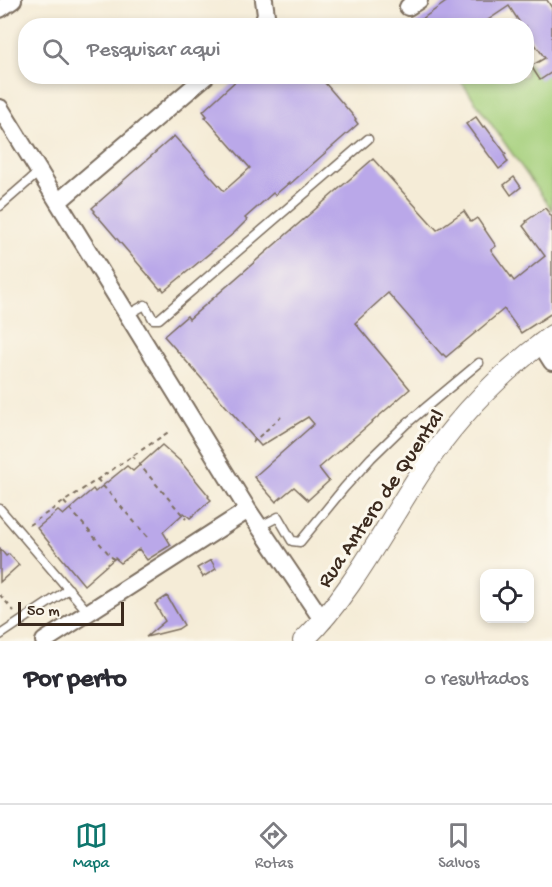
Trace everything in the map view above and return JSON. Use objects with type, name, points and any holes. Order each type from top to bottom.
[{"type":"street","points":[[0,9],[13,0]]},
{"type":"street","points":[[264,0],[265,18]]},
{"type":"street","points":[[58,202],[197,84]]},
{"type":"street","points":[[0,108],[248,510],[323,621]]},
{"type":"street","points":[[546,339],[552,362]]},
{"type":"street","name":"Rua Antero de Quental","points":[[303,641],[323,621],[363,566],[442,441],[490,388],[546,339]]},
{"type":"street","points":[[44,641],[248,510]]},
{"type":"lane","points":[[127,315],[145,305],[153,319],[159,319],[368,139]]},
{"type":"lane","points":[[0,207],[39,172]]},
{"type":"lane","points":[[259,527],[278,517],[292,541],[300,542],[371,458],[406,424],[479,363]]},
{"type":"lane","points":[[0,509],[88,612]]},
{"type":"lane","points":[[0,635],[69,589]]},
{"type":"path","points":[[252,443],[281,417]]},
{"type":"path","points":[[20,532],[170,431]]},
{"type":"path","points":[[132,456],[186,519]]},
{"type":"path","points":[[97,479],[150,540]]},
{"type":"path","points":[[64,502],[115,561]]},
{"type":"path","points":[[0,595],[22,620]]},
{"type":"green space","points":[[552,69],[552,210],[463,84],[534,84],[534,70],[539,77]]},
{"type":"building","points":[[449,0],[547,0],[552,8],[552,72],[540,80],[534,71],[534,64],[545,58],[534,43],[534,18],[517,18],[509,6],[491,18],[423,18]]},
{"type":"building","points":[[232,84],[326,84],[358,124],[290,184],[275,195],[273,193],[245,218],[247,220],[234,233],[164,291],[92,208],[174,136],[224,191],[250,168],[205,117],[207,116],[203,111]]},
{"type":"building","points":[[476,117],[506,154],[504,155],[508,162],[499,169],[466,124]]},
{"type":"building","points":[[373,159],[437,230],[464,211],[471,222],[477,218],[496,246],[491,250],[514,281],[545,256],[523,226],[526,221],[545,208],[552,217],[552,313],[521,333],[504,309],[446,357],[388,293],[355,323],[410,389],[319,468],[329,481],[308,500],[294,487],[276,502],[254,477],[314,424],[308,417],[261,446],[164,336],[187,316],[189,319]]},
{"type":"building","points":[[514,177],[521,187],[511,195],[504,185]]},
{"type":"building","points":[[162,445],[180,461],[211,500],[190,518],[184,513],[163,532],[171,545],[147,560],[139,549],[121,563],[115,558],[84,585],[37,528],[58,511],[63,515],[93,489],[95,492],[127,466],[133,471]]},
{"type":"building","points":[[0,549],[6,556],[9,554],[19,565],[0,582]]},
{"type":"building","points":[[211,560],[216,569],[203,577],[197,568]]},
{"type":"building","points":[[167,596],[184,625],[178,629],[146,637],[165,621],[155,604]]}]
